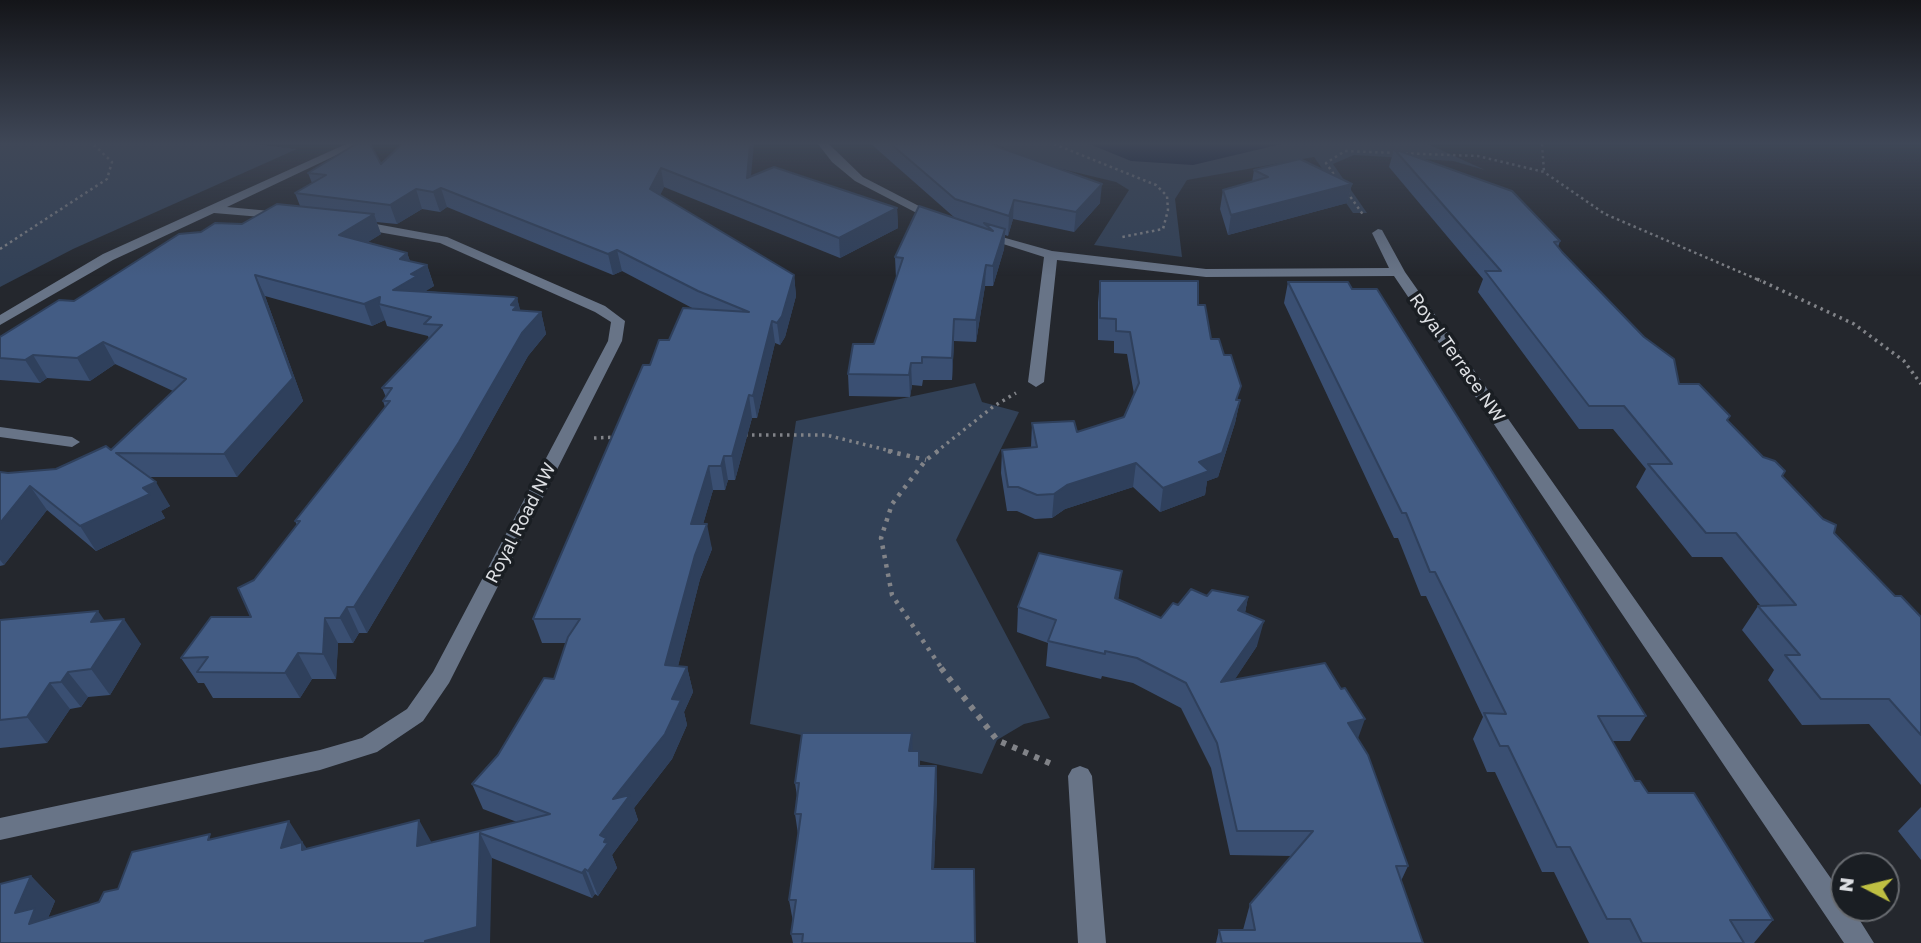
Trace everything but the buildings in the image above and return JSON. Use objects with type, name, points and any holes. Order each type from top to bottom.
[{"type":"street","points":[[0,321],[108,257],[257,188]]},
{"type":"street","points":[[874,188],[966,230],[1051,255],[1206,273],[1398,272]]},
{"type":"street","points":[[210,209],[303,219]]},
{"type":"street","name":"Royal Road NW","points":[[0,829],[320,761],[369,745],[415,715],[441,677],[615,341],[618,321],[600,309],[443,240],[373,226],[331,222]]},
{"type":"street","name":"Royal Terrace NW","points":[[1378,233],[1398,272],[1860,943]]},
{"type":"street","points":[[1036,382],[1051,255]]},
{"type":"street","points":[[0,432],[72,442]]},
{"type":"street","points":[[1080,776],[1091,943]]},
{"type":"path","points":[[0,249],[93,188]]},
{"type":"path","points":[[1118,264],[1110,251],[1121,237],[1163,229],[1166,225],[1167,196],[1159,188]]},
{"type":"path","points":[[1345,188],[1378,233]]},
{"type":"path","points":[[1567,188],[1605,214],[1674,246],[1782,289],[1854,324],[1904,361],[1921,384]]},
{"type":"path","points":[[1036,382],[994,406],[926,460],[892,504],[881,538],[892,595],[941,668],[997,740],[1080,776]]},
{"type":"path","points":[[738,435],[826,435],[926,460]]},
{"type":"path","points":[[565,438],[618,437]]},
{"type":"shaded area","points":[[0,188],[210,188],[73,249],[0,287]]},
{"type":"shaded area","points":[[1126,188],[1182,188],[1175,199],[1182,257],[1094,245],[1129,190]]},
{"type":"shaded area","points":[[1336,188],[1350,188],[1367,213],[1353,213]]},
{"type":"shaded area","points":[[975,383],[982,402],[1019,412],[956,540],[1050,718],[1024,724],[997,740],[982,774],[750,724],[796,421]]}]
